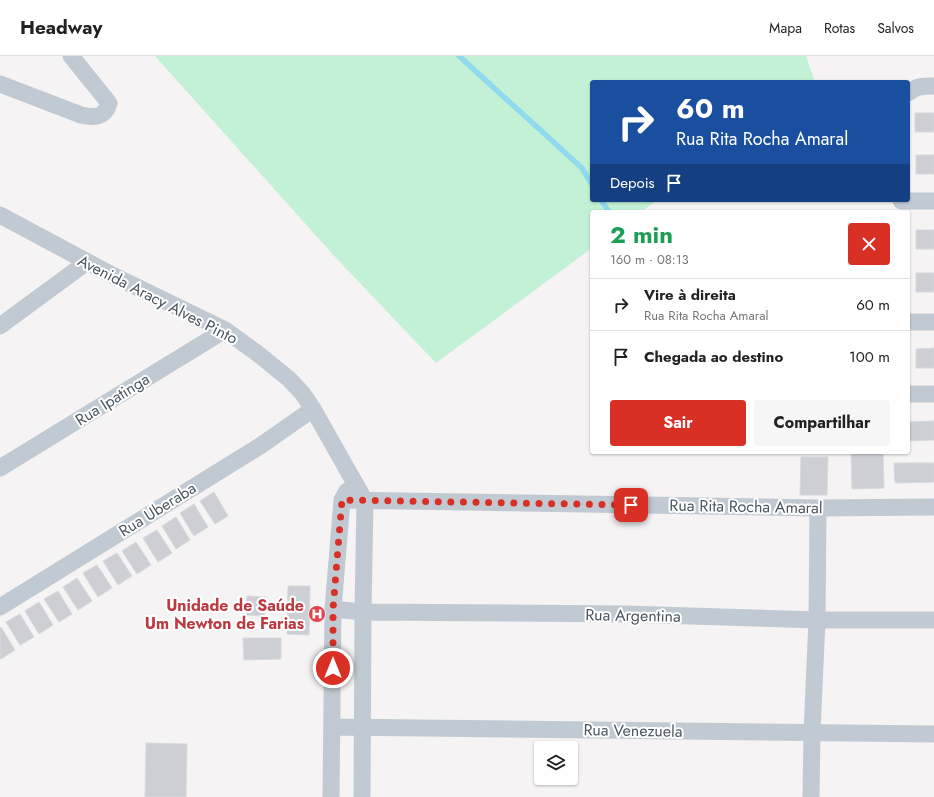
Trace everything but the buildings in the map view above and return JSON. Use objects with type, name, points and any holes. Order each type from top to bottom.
[{"type":"street","points":[[0,84],[87,116],[104,114],[109,104],[71,56]]},
{"type":"street","points":[[901,204],[934,200]]},
{"type":"street","name":"Avenida Aracy Alves Pinto","points":[[0,215],[112,275],[225,330],[257,353],[289,379],[303,394],[365,501]]},
{"type":"street","points":[[0,326],[87,262]]},
{"type":"street","points":[[910,322],[934,322]]},
{"type":"street","name":"Rua Ipatinga","points":[[0,468],[225,330]]},
{"type":"street","points":[[910,394],[934,394]]},
{"type":"street","name":"Rua Uberaba","points":[[0,607],[260,446],[313,409]]},
{"type":"street","points":[[331,797],[333,609],[342,500],[353,481]]},
{"type":"street","name":"Rua Rita Rocha Amaral","points":[[342,500],[818,508],[934,507]]},
{"type":"street","points":[[362,797],[365,501]]},
{"type":"street","points":[[811,797],[812,732],[817,620],[818,508]]},
{"type":"street","name":"Rua Argentina","points":[[333,609],[363,612],[625,614],[817,620],[934,620]]},
{"type":"street","name":"Rua Venezuela","points":[[332,727],[934,734]]},
{"type":"green space","points":[[155,56],[806,56],[814,80],[590,80],[590,202],[654,202],[644,210],[590,210],[590,249],[436,363],[337,259]]},
{"type":"waterway","points":[[459,56],[582,168],[590,182]]},
{"type":"waterway","points":[[602,202],[608,210]]},
{"type":"place","name":"Unidade de Saúde Um Newton de Farias","points":[[317,614]]},
{"type":"route","points":[[333,668],[333,609],[342,500],[631,505]]}]
